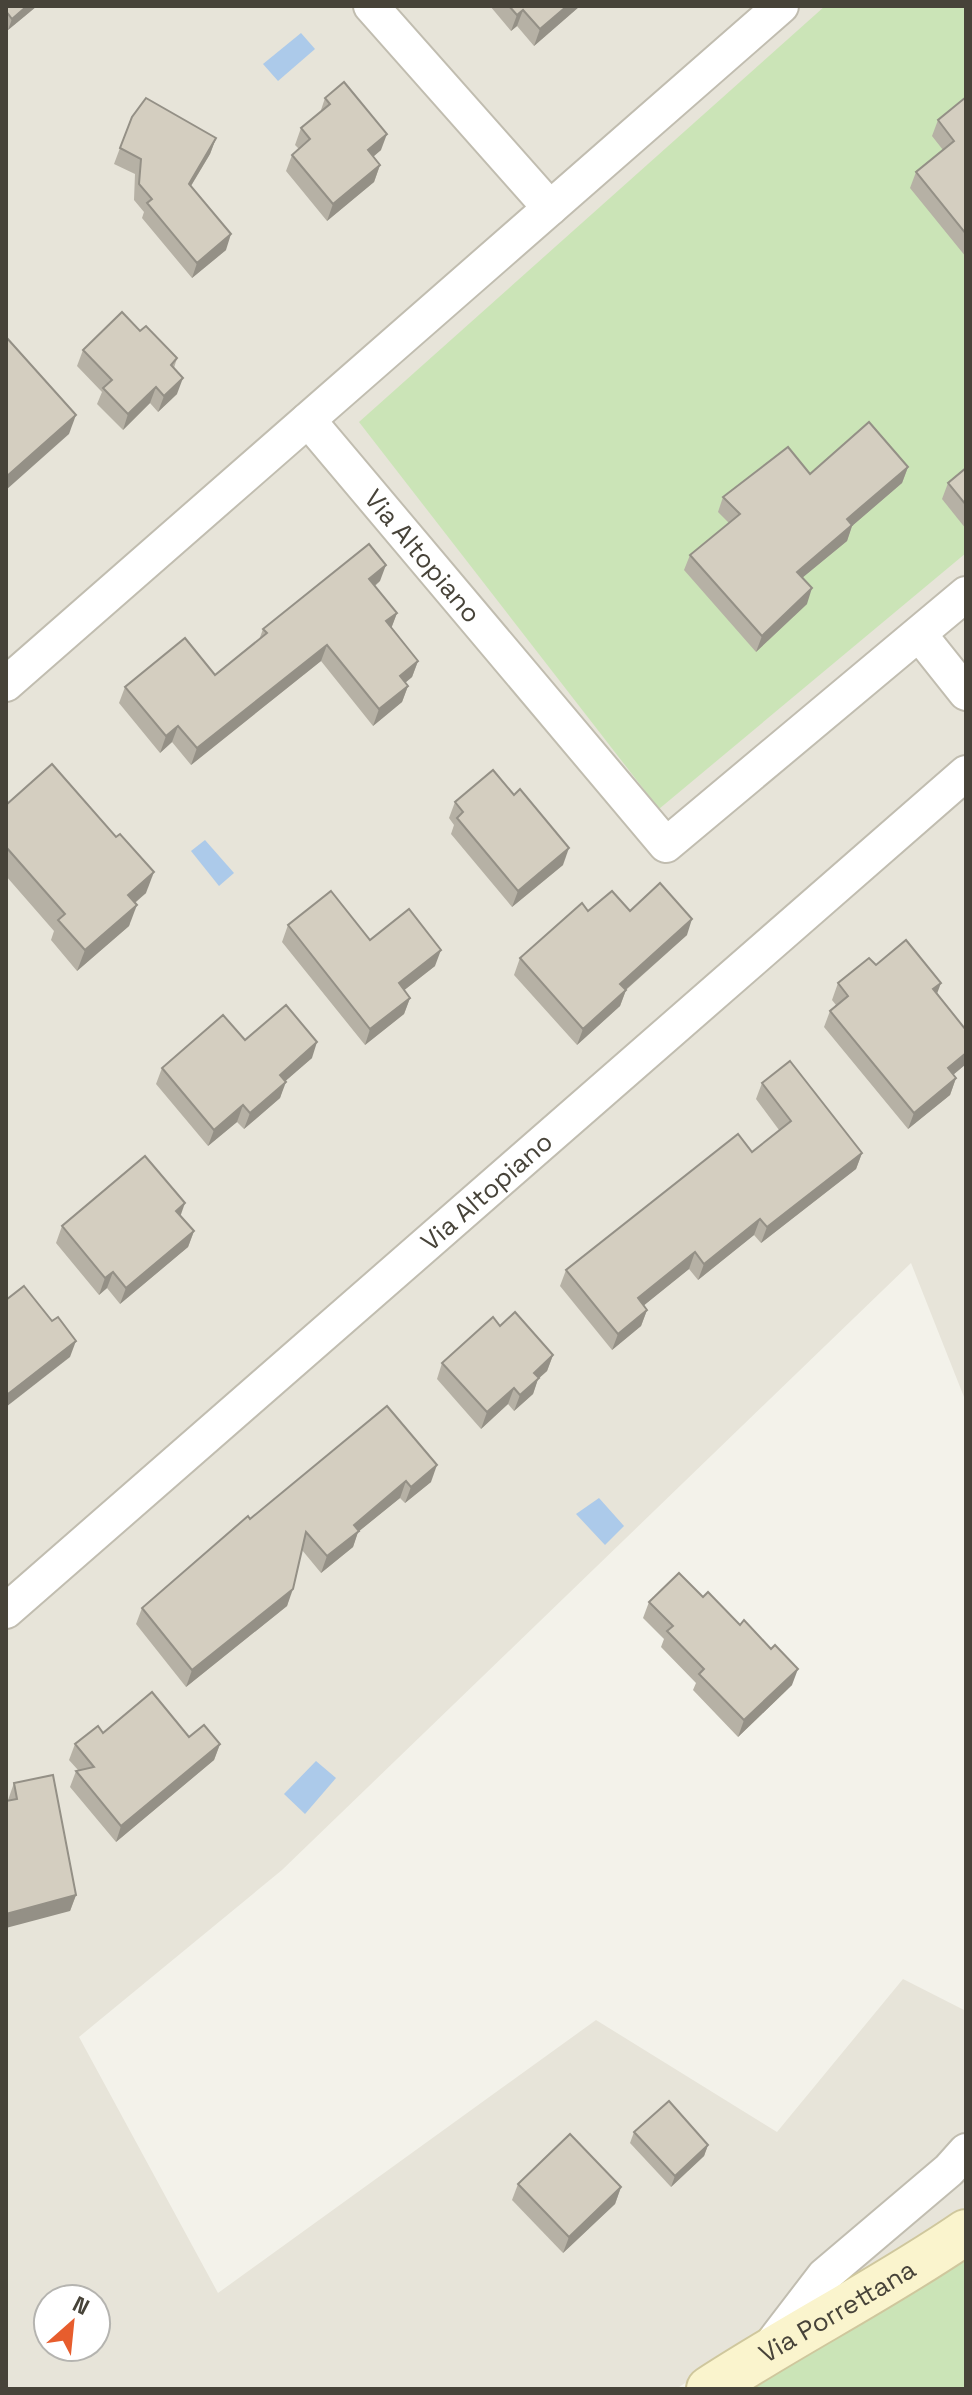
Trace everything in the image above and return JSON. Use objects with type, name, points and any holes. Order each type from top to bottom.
[{"type":"main road","name":"Via Porrettana","points":[[718,2387],[767,2351],[914,2268],[966,2232]]},
{"type":"street","points":[[371,6],[550,208]]},
{"type":"street","points":[[6,684],[781,6]]},
{"type":"street","name":"Via Altopiano","points":[[308,420],[666,845],[966,594]]},
{"type":"street","points":[[919,634],[966,693]]},
{"type":"street","name":"Via Altopiano","points":[[6,1611],[966,773]]},
{"type":"street","points":[[767,2351],[824,2276],[949,2170],[966,2151]]},
{"type":"shaded area","points":[[6,6],[966,6],[966,1402],[911,1263],[282,1870],[79,2037],[218,2293],[596,2020],[777,2132],[903,1979],[966,2011],[966,2389],[776,2389],[739,2348],[676,2389],[6,2389]]},
{"type":"green space","points":[[825,6],[966,6],[966,553],[659,809],[359,422]]},
{"type":"green space","points":[[966,2252],[966,2389],[753,2389]]},
{"type":"water","points":[[301,33],[315,49],[278,81],[263,64]]},
{"type":"water","points":[[205,840],[234,873],[219,886],[191,851]]},
{"type":"water","points":[[599,1498],[624,1526],[605,1545],[576,1514]]},
{"type":"water","points":[[316,1761],[336,1778],[305,1814],[284,1794]]},
{"type":"building","points":[[6,6],[27,6],[12,19]]},
{"type":"building","points":[[509,6],[567,6],[540,29],[523,10],[517,15]]},
{"type":"building","points":[[344,82],[387,134],[368,150],[380,165],[333,204],[292,155],[310,139],[301,128],[330,104],[325,98]]},
{"type":"building","points":[[966,97],[966,234],[916,172],[954,141],[938,120]]},
{"type":"building","points":[[146,98],[216,138],[189,184],[231,234],[197,263],[147,203],[152,199],[139,184],[141,159],[120,148],[132,117]]},
{"type":"building","points":[[122,312],[140,331],[146,326],[177,358],[171,365],[183,378],[164,396],[156,387],[128,414],[103,388],[112,380],[83,350]]},
{"type":"building","points":[[6,337],[76,415],[6,477]]},
{"type":"building","points":[[869,422],[908,467],[847,519],[852,525],[797,572],[812,588],[762,636],[690,555],[740,514],[723,497],[788,447],[810,474]]},
{"type":"building","points":[[966,468],[966,505],[948,483]]},
{"type":"building","points":[[369,544],[386,565],[369,579],[397,613],[386,621],[418,661],[400,676],[408,686],[379,709],[327,645],[197,748],[178,726],[166,736],[125,687],[185,638],[215,675],[267,633],[263,629]]},
{"type":"building","points":[[52,764],[116,837],[120,834],[154,872],[128,895],[137,905],[85,950],[58,920],[65,914],[6,847],[6,805]]},
{"type":"building","points":[[493,770],[514,795],[520,789],[569,848],[518,891],[457,818],[463,812],[455,802]]},
{"type":"building","points":[[660,883],[692,919],[620,984],[626,990],[583,1029],[520,958],[582,903],[588,911],[612,891],[630,911]]},
{"type":"building","points":[[331,891],[370,940],[409,909],[441,950],[399,983],[410,998],[370,1029],[288,925]]},
{"type":"building","points":[[906,940],[941,983],[933,989],[966,1030],[966,1053],[948,1068],[956,1078],[914,1113],[830,1011],[848,996],[838,983],[869,958],[876,965]]},
{"type":"building","points":[[286,1005],[317,1042],[280,1075],[286,1082],[250,1113],[243,1105],[214,1130],[162,1068],[223,1015],[245,1040]]},
{"type":"building","points":[[790,1061],[862,1153],[767,1227],[760,1219],[704,1264],[695,1252],[638,1298],[647,1310],[618,1334],[566,1270],[738,1134],[752,1152],[791,1121],[762,1083]]},
{"type":"building","points":[[145,1156],[185,1203],[176,1211],[194,1231],[126,1288],[113,1272],[105,1278],[62,1226]]},
{"type":"building","points":[[24,1286],[52,1321],[58,1317],[76,1341],[8,1394],[6,1300]]},
{"type":"building","points":[[515,1312],[553,1355],[534,1373],[539,1378],[520,1395],[514,1388],[487,1412],[442,1363],[493,1317],[500,1326]]},
{"type":"building","points":[[387,1406],[437,1465],[411,1487],[406,1481],[354,1525],[359,1531],[327,1556],[306,1532],[293,1589],[192,1670],[142,1608],[248,1516],[250,1519]]},
{"type":"building","points":[[679,1573],[703,1597],[708,1592],[740,1625],[744,1620],[771,1649],[775,1645],[798,1669],[744,1720],[699,1674],[704,1669],[667,1631],[673,1626],[649,1602]]},
{"type":"building","points":[[152,1692],[189,1737],[204,1725],[220,1744],[121,1826],[76,1771],[94,1767],[75,1744],[98,1726],[103,1733]]},
{"type":"building","points":[[53,1775],[76,1895],[6,1914],[6,1801],[17,1799],[14,1783]]},
{"type":"building","points":[[669,2101],[708,2145],[675,2176],[634,2132]]},
{"type":"building","points":[[570,2134],[621,2187],[569,2237],[518,2184]]}]
